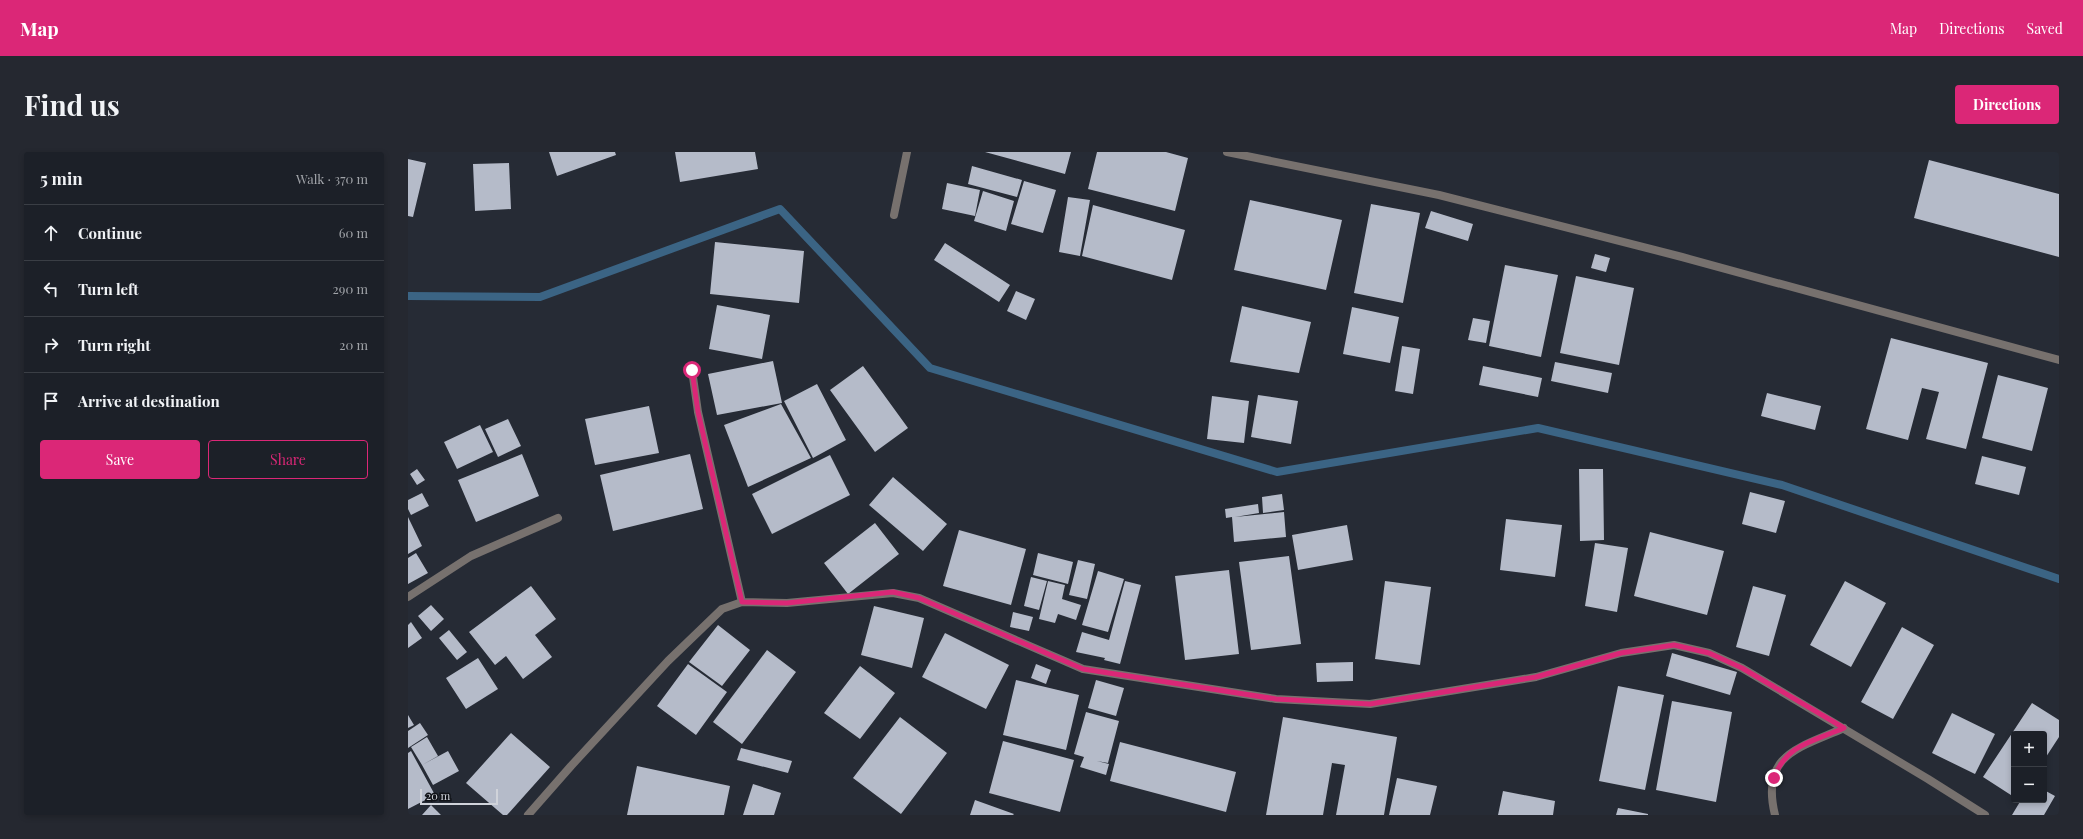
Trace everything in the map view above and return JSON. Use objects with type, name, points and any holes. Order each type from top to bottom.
[{"type":"street","points":[[894,215],[907,152]]},
{"type":"street","points":[[1227,152],[1439,196],[1682,257],[2059,360]]},
{"type":"street","points":[[692,370],[698,412],[742,602]]},
{"type":"street","points":[[408,597],[471,556],[558,518]]},
{"type":"street","points":[[528,815],[668,661],[722,610],[742,602],[809,601],[893,592],[919,598],[1083,669],[1276,699],[1370,704],[1536,677],[1621,653],[1674,645],[1709,653],[1742,668],[1844,728],[1986,815]]},
{"type":"street","points":[[1775,815],[1772,802],[1772,789],[1775,772],[1782,759],[1801,746],[1844,728]]},
{"type":"building","points":[[549,152],[615,152],[616,155],[557,176]]},
{"type":"building","points":[[675,152],[755,152],[758,169],[680,182]]},
{"type":"building","points":[[985,152],[1071,152],[1065,174]]},
{"type":"building","points":[[1097,152],[1166,152],[1188,158],[1175,211],[1088,189]]},
{"type":"building","points":[[408,159],[426,163],[413,217],[408,216]]},
{"type":"building","points":[[1929,160],[2059,194],[2059,257],[1914,218]]},
{"type":"building","points":[[509,163],[511,209],[475,211],[473,164]]},
{"type":"building","points":[[972,166],[1022,180],[1017,197],[968,184]]},
{"type":"building","points":[[1024,181],[1056,190],[1043,233],[1011,224]]},
{"type":"building","points":[[947,183],[980,190],[975,216],[942,209]]},
{"type":"building","points":[[983,191],[1014,201],[1006,231],[974,221]]},
{"type":"building","points":[[1068,197],[1090,200],[1080,256],[1059,252]]},
{"type":"building","points":[[1250,200],[1342,220],[1326,290],[1234,270]]},
{"type":"building","points":[[1371,204],[1420,213],[1403,303],[1354,293]]},
{"type":"building","points":[[1093,205],[1185,230],[1172,280],[1082,256]]},
{"type":"building","points":[[1431,211],[1473,224],[1468,241],[1425,228]]},
{"type":"building","points":[[715,242],[804,251],[799,303],[710,294]]},
{"type":"building","points":[[945,243],[1010,285],[999,302],[934,260]]},
{"type":"building","points":[[1595,254],[1610,258],[1606,272],[1591,268]]},
{"type":"building","points":[[1505,265],[1558,275],[1541,357],[1489,346]]},
{"type":"building","points":[[1576,276],[1634,288],[1619,365],[1560,353]]},
{"type":"building","points":[[1016,291],[1035,299],[1026,320],[1007,311]]},
{"type":"building","points":[[717,305],[770,315],[762,359],[709,349]]},
{"type":"building","points":[[1242,306],[1311,322],[1299,373],[1230,362]]},
{"type":"building","points":[[1352,307],[1399,317],[1390,363],[1343,354]]},
{"type":"building","points":[[1473,318],[1490,321],[1486,343],[1468,340]]},
{"type":"building","points":[[1891,338],[1988,363],[1966,449],[1926,439],[1939,392],[1922,388],[1908,440],[1866,429]]},
{"type":"building","points":[[1402,346],[1420,349],[1413,394],[1395,391]]},
{"type":"building","points":[[773,361],[782,403],[717,415],[708,374]]},
{"type":"building","points":[[1555,362],[1612,373],[1608,393],[1551,381]]},
{"type":"building","points":[[863,366],[908,428],[875,452],[830,390]]},
{"type":"building","points":[[1483,366],[1542,378],[1538,397],[1479,385]]},
{"type":"building","points":[[1998,375],[2048,388],[2032,451],[1982,438]]},
{"type":"building","points":[[817,384],[846,440],[813,458],[784,401]]},
{"type":"building","points":[[1767,393],[1821,406],[1815,430],[1761,416]]},
{"type":"building","points":[[1258,395],[1298,401],[1291,444],[1251,437]]},
{"type":"building","points":[[1212,396],[1249,401],[1244,443],[1207,439]]},
{"type":"building","points":[[781,404],[811,458],[748,487],[724,425]]},
{"type":"building","points":[[649,406],[659,453],[595,465],[585,419]]},
{"type":"building","points":[[508,419],[521,446],[498,457],[485,429]]},
{"type":"building","points":[[480,425],[493,452],[457,469],[444,442]]},
{"type":"building","points":[[522,454],[539,496],[476,522],[458,480]]},
{"type":"building","points":[[690,454],[703,509],[613,531],[600,475]]},
{"type":"building","points":[[830,455],[850,495],[772,534],[752,494]]},
{"type":"building","points":[[1982,456],[2026,467],[2019,495],[1975,484]]},
{"type":"building","points":[[417,469],[425,480],[417,485],[410,474]]},
{"type":"building","points":[[1579,469],[1603,469],[1604,540],[1580,541]]},
{"type":"building","points":[[893,477],[947,524],[923,551],[869,505]]},
{"type":"building","points":[[1750,492],[1785,501],[1776,533],[1742,524]]},
{"type":"building","points":[[422,493],[429,506],[411,515],[408,509],[408,500]]},
{"type":"building","points":[[1282,494],[1284,510],[1263,513],[1262,497]]},
{"type":"building","points":[[1258,504],[1259,513],[1235,517],[1284,512],[1286,537],[1234,542],[1232,517],[1226,518],[1225,509]]},
{"type":"building","points":[[408,517],[422,546],[408,554]]},
{"type":"building","points":[[1506,519],[1562,525],[1555,577],[1500,570]]},
{"type":"building","points":[[875,523],[899,554],[848,594],[824,563]]},
{"type":"building","points":[[1347,525],[1353,560],[1298,570],[1292,535]]},
{"type":"building","points":[[959,530],[1026,549],[1011,605],[943,586]]},
{"type":"building","points":[[1650,532],[1724,551],[1707,615],[1634,596]]},
{"type":"building","points":[[1595,543],[1628,548],[1617,612],[1585,606]]},
{"type":"building","points":[[416,553],[428,573],[408,584],[408,558]]},
{"type":"building","points":[[1038,553],[1073,562],[1068,584],[1033,575]]},
{"type":"building","points":[[1289,556],[1301,644],[1251,650],[1239,562]]},
{"type":"building","points":[[1078,560],[1095,564],[1087,599],[1069,595]]},
{"type":"building","points":[[1229,570],[1239,654],[1185,660],[1175,576]]},
{"type":"building","points":[[1098,571],[1124,579],[1108,632],[1082,625]]},
{"type":"building","points":[[1031,577],[1047,581],[1039,610],[1024,606]]},
{"type":"building","points":[[1048,581],[1065,585],[1062,599],[1081,605],[1076,620],[1058,614],[1055,623],[1039,619]]},
{"type":"building","points":[[1125,581],[1141,585],[1120,664],[1104,660],[1105,658],[1076,652],[1082,632],[1109,640]]},
{"type":"building","points":[[1385,581],[1431,587],[1420,665],[1375,659]]},
{"type":"building","points":[[1845,581],[1886,603],[1851,667],[1810,645]]},
{"type":"building","points":[[531,586],[556,619],[535,635],[552,657],[523,679],[506,656],[495,665],[469,632]]},
{"type":"building","points":[[1753,586],[1786,595],[1769,656],[1736,647]]},
{"type":"building","points":[[431,605],[444,619],[431,631],[418,616]]},
{"type":"building","points":[[874,606],[924,618],[912,668],[861,655]]},
{"type":"building","points":[[1013,612],[1033,617],[1029,631],[1010,627]]},
{"type":"building","points":[[411,622],[422,638],[408,648],[408,625]]},
{"type":"building","points":[[718,625],[750,650],[722,686],[689,662]]},
{"type":"building","points":[[1902,627],[1934,645],[1893,719],[1861,702]]},
{"type":"building","points":[[449,630],[467,652],[457,660],[439,638]]},
{"type":"building","points":[[945,633],[1009,665],[986,709],[922,677]]},
{"type":"building","points":[[767,650],[796,672],[742,744],[713,722]]},
{"type":"building","points":[[1672,653],[1737,672],[1730,695],[1666,676]]},
{"type":"building","points":[[478,658],[498,689],[466,709],[446,678]]},
{"type":"building","points":[[1353,662],[1353,681],[1317,682],[1316,663]]},
{"type":"building","points":[[688,664],[727,692],[696,735],[657,706]]},
{"type":"building","points":[[1036,664],[1051,670],[1046,684],[1031,678]]},
{"type":"building","points":[[860,666],[895,693],[860,739],[824,713]]},
{"type":"building","points":[[1016,680],[1079,695],[1066,750],[1003,735]]},
{"type":"building","points":[[1096,680],[1124,688],[1116,716],[1088,708]]},
{"type":"building","points":[[1618,686],[1664,695],[1645,790],[1599,781]]},
{"type":"building","points":[[1672,701],[1732,712],[1716,802],[1656,790]]},
{"type":"building","points":[[2032,703],[2059,720],[2059,737],[2047,755],[2047,731],[2013,731]]},
{"type":"building","points":[[1086,712],[1119,721],[1108,763],[1097,761],[1109,764],[1106,775],[1080,767],[1084,757],[1074,754]]},
{"type":"building","points":[[1952,713],[1995,734],[1975,774],[1932,753]]},
{"type":"building","points":[[408,715],[414,725],[408,728]]},
{"type":"building","points":[[900,717],[947,753],[901,814],[853,778]]},
{"type":"building","points":[[1283,717],[1397,737],[1384,815],[1336,815],[1345,765],[1332,763],[1323,815],[1266,815]]},
{"type":"building","points":[[420,723],[428,735],[408,748],[408,731]]},
{"type":"building","points":[[511,733],[550,767],[507,815],[503,815],[466,783]]},
{"type":"building","points":[[2011,735],[2011,795],[1983,777]]},
{"type":"building","points":[[427,737],[438,756],[422,765],[411,747]]},
{"type":"building","points":[[1003,741],[1074,760],[1060,812],[989,793]]},
{"type":"building","points":[[1120,742],[1236,772],[1226,812],[1110,781]]},
{"type":"building","points":[[741,748],[792,761],[788,773],[737,760]]},
{"type":"building","points":[[411,751],[435,795],[408,809],[408,753]]},
{"type":"building","points":[[448,751],[459,771],[433,785],[422,765]]},
{"type":"building","points":[[637,766],[730,786],[724,815],[627,815]]},
{"type":"building","points":[[1397,778],[1437,786],[1430,815],[1389,815]]},
{"type":"building","points":[[753,784],[781,793],[774,815],[743,815]]},
{"type":"building","points":[[1503,791],[1555,801],[1553,815],[1498,815]]},
{"type":"building","points":[[2047,792],[2055,796],[2044,815],[2012,815],[2019,803],[2047,803]]},
{"type":"building","points":[[975,800],[1014,814],[970,815]]},
{"type":"building","points":[[431,805],[441,815],[422,815]]},
{"type":"building","points":[[1618,808],[1648,814],[1648,815],[1616,815]]},
{"type":"waterway","points":[[408,296],[540,297],[780,209],[930,368],[1277,472],[1538,428],[1782,485],[2059,579]]},
{"type":"route","points":[[692,370],[698,412],[742,602],[787,603],[860,597],[893,592],[919,598],[1083,669],[1276,699],[1370,704],[1536,677],[1621,653],[1674,645],[1709,653],[1742,668],[1844,728],[1801,746],[1790,753],[1782,759],[1777,767],[1774,778]]}]
